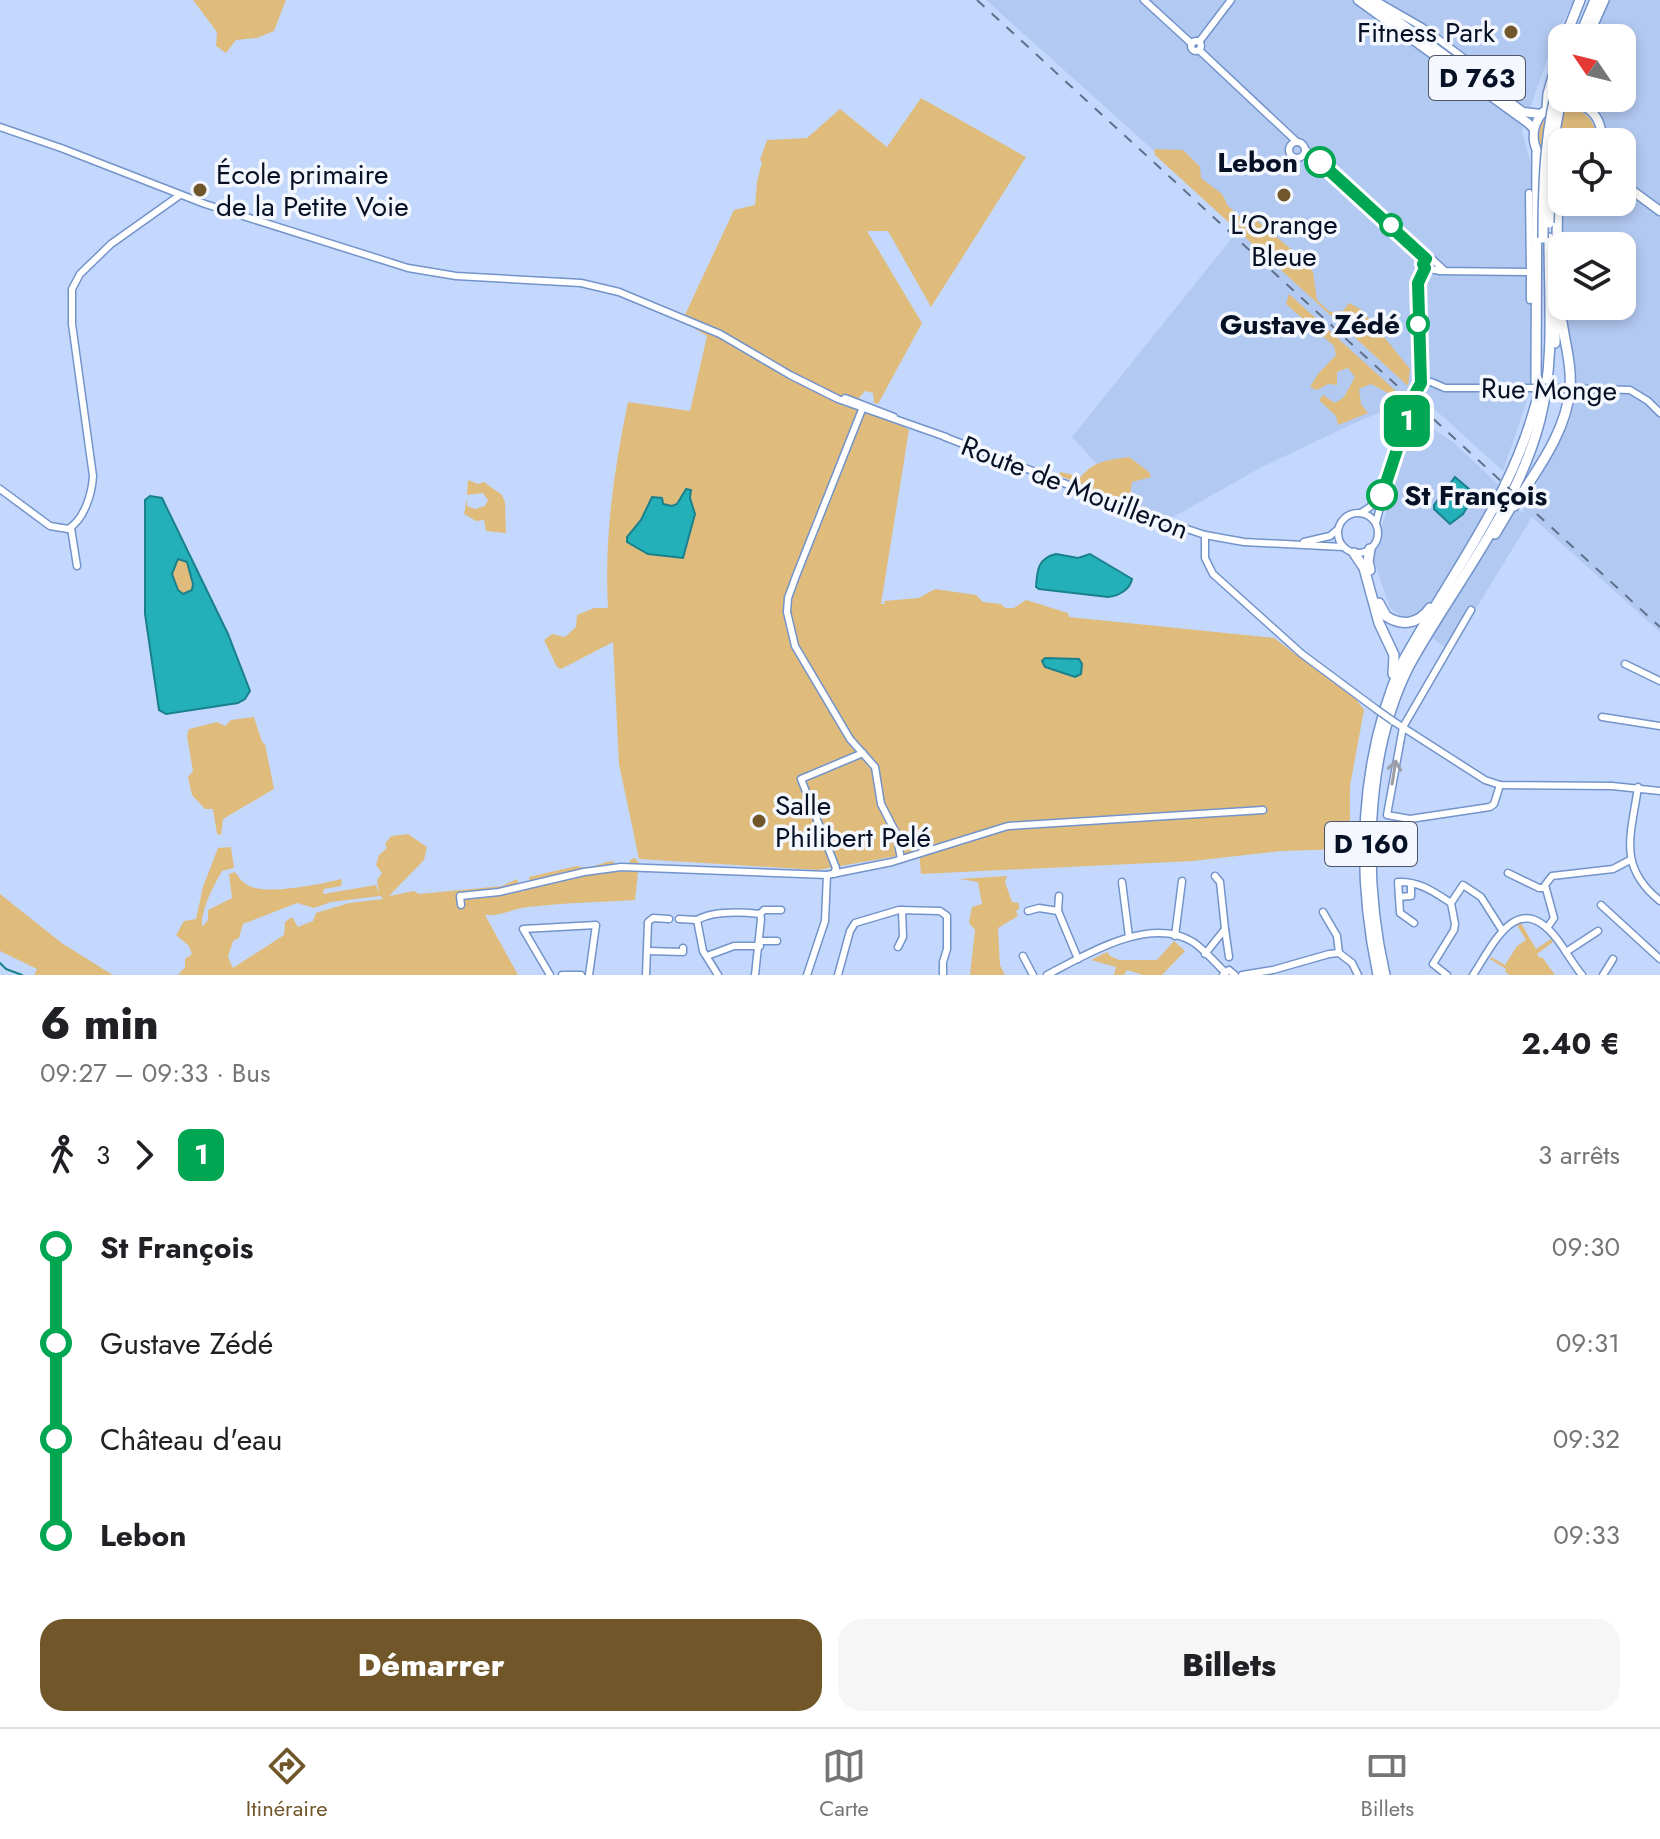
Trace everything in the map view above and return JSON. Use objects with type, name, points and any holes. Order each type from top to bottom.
[{"type":"highway","points":[[1571,24],[1580,0]]},
{"type":"highway","points":[[1580,24],[1588,0]]},
{"type":"highway","points":[[1583,24],[1595,0]]},
{"type":"highway","points":[[1593,24],[1604,0]]},
{"type":"highway","points":[[1544,111],[1548,94]]},
{"type":"highway","name":"D 160","points":[[1387,975],[1379,910],[1370,895],[1364,849],[1366,802],[1377,734],[1402,663],[1509,498],[1537,430],[1549,367],[1543,194],[1553,112]]},
{"type":"highway","name":"D 160","points":[[1376,975],[1365,913],[1370,895],[1373,810],[1384,735],[1404,676],[1507,486],[1527,439],[1543,367],[1546,238],[1551,158],[1559,112]]},
{"type":"highway","points":[[1537,153],[1537,399]]},
{"type":"highway","points":[[1505,518],[1530,468],[1549,408],[1556,320]]},
{"type":"highway","points":[[1370,549],[1369,566],[1379,605],[1386,616],[1397,622],[1413,622],[1442,601],[1454,598],[1555,438],[1565,413],[1570,388],[1562,320]]},
{"type":"highway","points":[[1354,553],[1364,568],[1379,623],[1394,655],[1390,692]]},
{"type":"main road","name":"D 763","points":[[1358,0],[1534,129]]},
{"type":"main road","name":"D 763","points":[[1372,0],[1523,112],[1544,111]]},
{"type":"main road","points":[[1548,109],[1534,129],[1537,153],[1548,164]]},
{"type":"main road","points":[[1636,195],[1660,212]]},
{"type":"street","points":[[1144,0],[1197,45],[1283,128],[1293,144],[1305,149],[1426,259],[1423,264],[1445,271],[1530,272]]},
{"type":"street","points":[[1197,45],[1231,0]]},
{"type":"street","points":[[1372,0],[1392,8],[1469,62],[1523,112]]},
{"type":"street","points":[[1383,0],[1417,34]]},
{"type":"street","points":[[0,127],[180,195],[408,268],[456,276],[598,286],[707,328],[804,382]]},
{"type":"street","points":[[1293,144],[1292,155],[1317,160]]},
{"type":"street","points":[[1300,157],[1305,149]]},
{"type":"street","points":[[1529,193],[1530,300]]},
{"type":"street","points":[[0,489],[50,526],[61,530],[71,528],[81,516],[93,481],[72,324],[72,289],[80,274],[111,244],[180,195]]},
{"type":"street","points":[[1285,543],[1343,547],[1354,553],[1370,549],[1377,538],[1376,523],[1387,479],[1421,383],[1418,283],[1431,267]]},
{"type":"street","points":[[1421,383],[1426,385],[1431,382],[1429,374],[1422,374]]},
{"type":"street","name":"Route de Mouilleron","points":[[804,382],[1151,517],[1205,535],[1244,542],[1285,543]]},
{"type":"street","name":"Route de Mouilleron","points":[[804,382],[863,408],[946,437]]},
{"type":"street","name":"Rue Monge","points":[[1431,382],[1445,388],[1630,390],[1660,413]]},
{"type":"street","points":[[856,402],[863,408],[894,417]]},
{"type":"street","points":[[863,408],[796,576],[788,598],[787,612],[795,646],[850,739],[878,775],[881,804],[896,833],[901,859]]},
{"type":"street","points":[[1285,543],[1330,536],[1345,517],[1370,507],[1387,479]]},
{"type":"street","points":[[1361,513],[1376,523]]},
{"type":"street","points":[[71,528],[77,566]]},
{"type":"street","points":[[1337,530],[1343,547]]},
{"type":"street","points":[[1205,535],[1205,558],[1213,574],[1302,654],[1393,721],[1485,780],[1500,785],[1638,787],[1660,791]]},
{"type":"street","points":[[1471,610],[1403,727],[1388,817],[1410,819],[1490,807],[1494,804],[1500,785]]},
{"type":"street","points":[[1625,664],[1660,681]]},
{"type":"street","points":[[1602,717],[1660,726]]},
{"type":"street","points":[[807,975],[825,921],[831,874],[836,868],[801,779],[863,753]]},
{"type":"street","points":[[1638,787],[1629,845],[1630,860],[1637,877],[1660,901]]},
{"type":"street","points":[[461,905],[460,896],[499,892],[584,872],[621,867],[831,874],[901,859],[1008,826],[1263,810]]},
{"type":"street","points":[[1547,928],[1554,918],[1545,888],[1552,876],[1613,869],[1630,860]]},
{"type":"street","points":[[1508,873],[1545,888]]},
{"type":"street","points":[[1215,876],[1220,882],[1229,957]]},
{"type":"street","points":[[1175,936],[1182,881]]},
{"type":"street","points":[[1122,882],[1129,937]]},
{"type":"street","points":[[1414,923],[1400,913],[1398,882],[1429,889],[1451,903]]},
{"type":"street","points":[[1399,897],[1411,896],[1411,884]]},
{"type":"street","points":[[1447,975],[1433,964],[1454,930],[1451,903],[1463,885],[1481,897],[1502,930]]},
{"type":"street","points":[[1059,896],[1058,911],[1078,959]]},
{"type":"street","points":[[1601,905],[1660,959]]},
{"type":"street","points":[[1028,911],[1039,908],[1058,911]]},
{"type":"street","points":[[679,919],[697,920],[713,915],[760,914],[764,910],[781,910]]},
{"type":"street","points":[[898,947],[903,937],[902,910]]},
{"type":"street","points":[[839,975],[852,926],[864,916],[902,910],[940,911],[947,916],[943,975]]},
{"type":"street","points":[[1323,912],[1337,936],[1339,953]]},
{"type":"street","points":[[755,975],[760,944],[760,914]]},
{"type":"street","points":[[646,975],[648,922],[653,918],[669,919]]},
{"type":"street","points":[[1473,975],[1502,930],[1516,919],[1526,918],[1547,928],[1578,974]]},
{"type":"street","points":[[697,920],[707,956],[718,975]]},
{"type":"street","points":[[550,975],[523,929],[596,925],[589,975]]},
{"type":"street","points":[[1205,954],[1225,929]]},
{"type":"street","points":[[1566,952],[1598,931]]},
{"type":"street","points":[[1047,975],[1129,937],[1175,936],[1192,942],[1224,974],[1231,971],[1235,975]]},
{"type":"street","points":[[707,956],[734,946],[777,941]]},
{"type":"street","points":[[648,951],[683,952],[683,948]]},
{"type":"street","points":[[1242,975],[1339,953],[1352,963],[1358,975]]},
{"type":"street","points":[[1023,956],[1033,975]]},
{"type":"street","points":[[1603,975],[1613,959]]},
{"type":"street","points":[[562,975],[581,975]]},
{"type":"shaded area","points":[[193,0],[286,0],[274,31],[257,38],[236,40],[226,53],[216,46],[217,32]]},
{"type":"shaded area","points":[[986,0],[1574,0],[1562,24],[1548,24],[1548,57],[1522,131],[1532,168],[1533,383],[1503,471],[1420,396],[1260,468],[1173,517],[1150,521],[1072,437],[1240,228]]},
{"type":"shaded area","points":[[1607,0],[1660,0],[1660,632],[1532,517],[1450,651],[1390,608],[1373,558],[1400,462],[1425,424],[1453,442],[1499,485],[1522,513],[1565,428],[1573,398],[1574,379],[1565,320],[1636,320],[1636,232],[1561,232],[1561,216],[1636,216],[1636,128],[1603,128],[1599,112],[1636,112],[1636,24],[1597,24]]},
{"type":"shaded area","points":[[921,98],[1026,157],[931,307],[888,231],[867,231],[922,323],[878,404],[874,403],[873,393],[865,391],[859,398],[909,430],[881,604],[885,604],[884,601],[919,598],[935,589],[976,595],[983,602],[1001,604],[1005,608],[1014,608],[1026,600],[1068,613],[1069,617],[1274,638],[1356,699],[1364,710],[1350,786],[1350,849],[1281,851],[1193,861],[921,874],[919,852],[818,870],[639,859],[619,764],[613,642],[561,669],[557,667],[544,640],[552,634],[565,637],[576,627],[577,615],[594,608],[608,608],[607,556],[611,504],[628,402],[690,411],[707,336],[682,321],[734,210],[755,205],[760,160],[767,140],[807,138],[840,109],[887,147]]},
{"type":"shaded area","points":[[1554,112],[1581,112],[1594,128],[1548,128],[1548,156],[1539,142],[1539,133],[1548,116]]},
{"type":"shaded area","points":[[1154,149],[1183,150],[1200,167],[1201,178],[1222,194],[1228,206],[1241,217],[1256,220],[1303,259],[1313,272],[1317,300],[1330,312],[1343,311],[1349,303],[1362,310],[1410,369],[1408,386],[1155,155]]},
{"type":"shaded area","points":[[1289,294],[1398,393],[1388,393],[1371,384],[1359,389],[1361,404],[1368,413],[1338,425],[1336,416],[1319,400],[1323,395],[1335,403],[1344,397],[1355,377],[1348,368],[1337,372],[1337,385],[1328,384],[1317,390],[1310,387],[1336,355],[1334,346],[1286,304]]},
{"type":"shaded area","points":[[1129,457],[1151,477],[1132,482],[1130,496],[1113,497],[1058,475],[1061,472],[1081,477],[1097,464]]},
{"type":"shaded area","points":[[1455,477],[1475,494],[1463,514],[1450,524],[1434,509],[1434,505]]},
{"type":"shaded area","points":[[468,480],[478,484],[484,482],[502,495],[506,533],[486,531],[484,520],[476,521],[464,514],[467,498],[467,506],[475,509],[485,506],[488,500],[483,493],[467,495]]},
{"type":"shaded area","points":[[686,489],[691,490],[695,514],[683,558],[648,554],[627,542],[627,537],[641,520],[652,497],[662,498],[663,504],[672,506],[677,504]]},
{"type":"shaded area","points":[[150,496],[162,498],[228,634],[250,691],[238,703],[166,714],[159,710],[145,614],[145,500]],"holes":[[[178,559],[187,562],[193,584],[192,590],[183,594],[178,590],[172,574]]]},
{"type":"shaded area","points":[[1056,554],[1078,558],[1090,554],[1132,579],[1131,583],[1123,592],[1108,597],[1039,589],[1036,587],[1040,566],[1045,558]]},
{"type":"shaded area","points":[[178,559],[187,562],[193,584],[192,590],[183,594],[178,590],[172,574]]},
{"type":"shaded area","points":[[1045,658],[1079,659],[1081,674],[1075,677],[1045,667],[1042,661]]},
{"type":"shaded area","points":[[254,717],[265,744],[274,789],[223,819],[221,835],[217,834],[213,809],[205,809],[192,795],[188,777],[193,771],[187,736],[189,729],[217,722],[225,726],[231,720]]},
{"type":"shaded area","points":[[408,834],[427,847],[424,860],[389,896],[414,891],[419,894],[502,886],[517,879],[522,892],[531,887],[529,877],[613,861],[620,872],[629,870],[630,860],[635,858],[639,863],[635,900],[541,906],[485,915],[518,975],[178,975],[185,967],[185,959],[192,954],[189,946],[176,935],[184,921],[196,919],[203,887],[218,848],[231,847],[234,868],[222,871],[211,891],[202,927],[208,920],[208,910],[232,898],[229,874],[235,872],[249,886],[258,888],[295,888],[342,879],[341,886],[324,889],[323,894],[376,885],[379,893],[377,880],[382,873],[376,865],[391,836]],"holes":[[[379,894],[383,899],[349,903],[316,913],[313,921],[298,927],[292,917],[285,922],[284,935],[233,968],[228,957],[243,924],[297,903],[314,908]]]},
{"type":"shaded area","points":[[1007,876],[1005,882],[1012,902],[1019,903],[1019,909],[1016,911],[1018,916],[998,928],[1000,965],[1005,975],[970,975],[975,930],[969,923],[972,907],[982,904],[978,882],[959,879]]},
{"type":"shaded area","points":[[0,894],[63,944],[113,975],[34,975],[37,969],[0,951]]},
{"type":"shaded area","points":[[1521,923],[1536,949],[1551,939],[1553,942],[1537,954],[1555,975],[1510,975],[1490,959],[1505,965],[1517,946],[1526,940],[1517,925]]},
{"type":"shaded area","points":[[1174,941],[1185,951],[1162,975],[1143,975],[1127,970],[1124,975],[1114,975],[1116,967],[1091,960],[1107,952],[1119,960],[1157,960]]},
{"type":"waterway","points":[[0,963],[22,975]]},
{"type":"railway","points":[[977,0],[1660,627]]},
{"type":"bus line","name":"1","points":[[1320,162],[1426,259],[1418,283],[1421,383],[1382,495]]},
{"type":"place","name":"Fitness Park","points":[[1511,32]]},
{"type":"place","name":"Lebon","points":[[1320,162]]},
{"type":"place","name":"École primaire de la Petite Voie","points":[[200,190]]},
{"type":"place","name":"L'Orange Bleue","points":[[1284,195]]},
{"type":"place","name":"Gustave Zédé","points":[[1418,324]]},
{"type":"place","name":"St François","points":[[1382,495]]},
{"type":"place","name":"Salle Philibert Pelé","points":[[759,821]]}]
